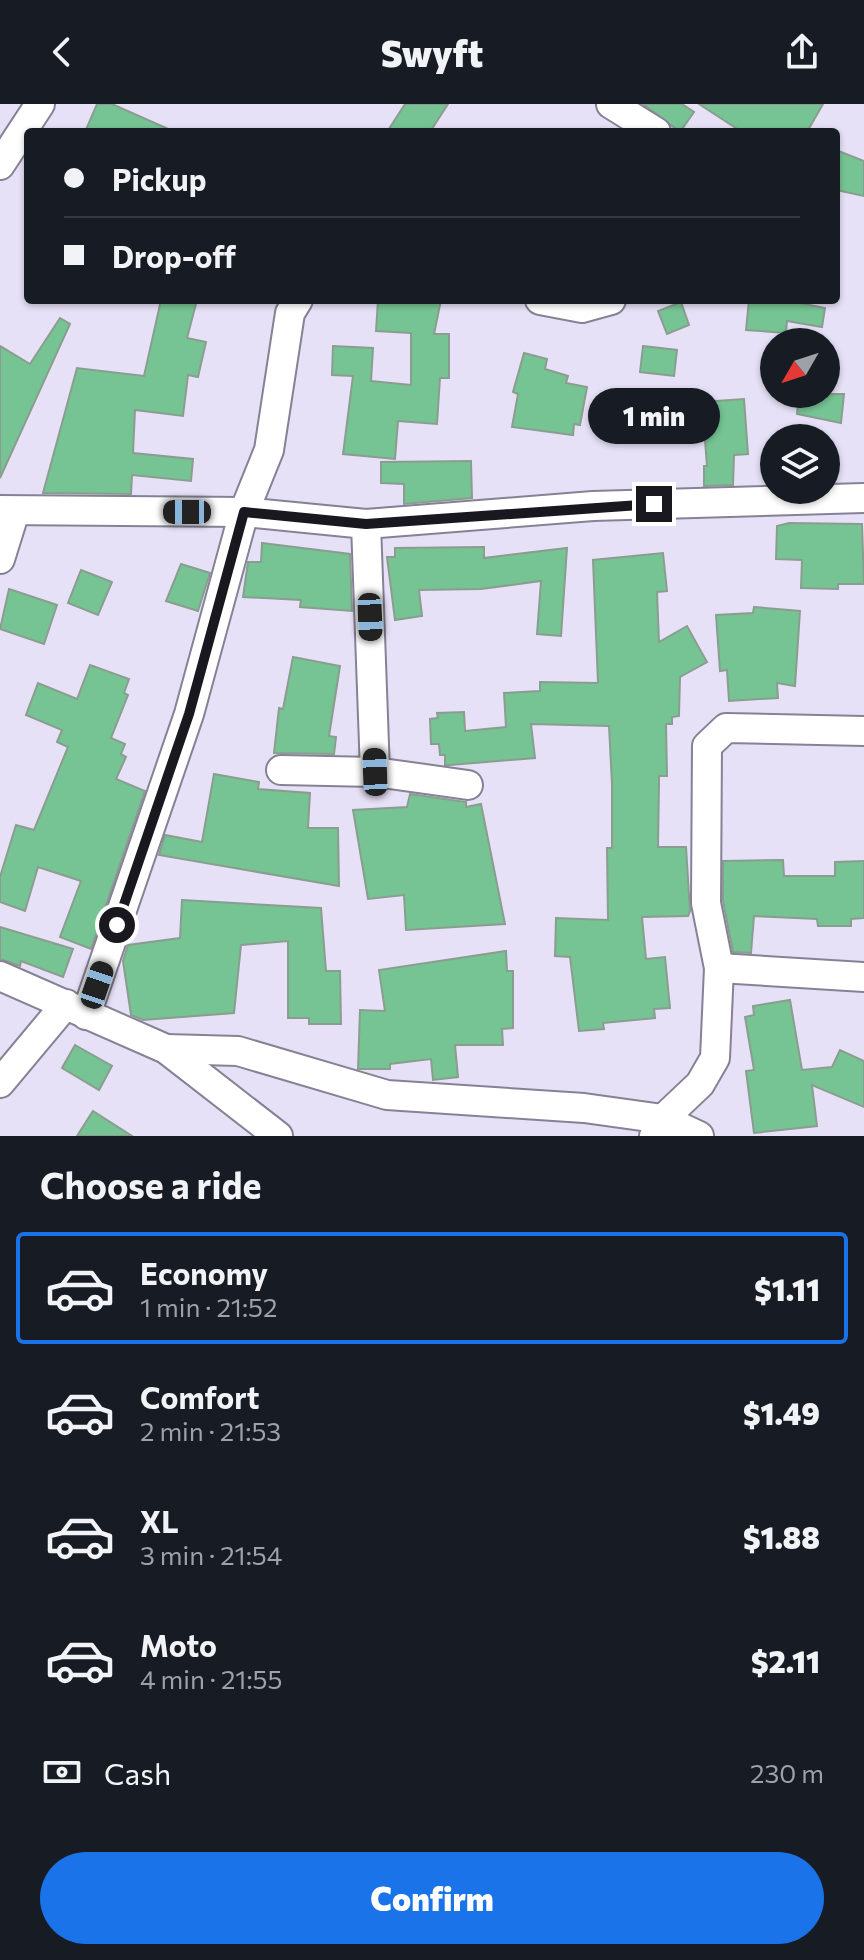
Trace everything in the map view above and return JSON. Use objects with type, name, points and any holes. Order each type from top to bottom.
[{"type":"street","points":[[24,128],[40,104]]},
{"type":"street","points":[[611,104],[650,128]]},
{"type":"street","points":[[0,165],[24,128]]},
{"type":"street","points":[[0,1083],[76,1009],[189,714],[244,512],[269,450],[290,313],[296,304]]},
{"type":"street","points":[[561,304],[582,308],[596,304]]},
{"type":"street","points":[[0,559],[7,510],[244,512],[366,524],[593,506],[864,498]]},
{"type":"street","points":[[366,524],[375,772]]},
{"type":"street","points":[[658,1128],[700,1084],[715,1058],[719,968],[706,903],[707,746],[726,728],[864,731]]},
{"type":"street","points":[[281,770],[375,772],[468,785]]},
{"type":"street","points":[[719,968],[864,977]]},
{"type":"street","points":[[0,976],[166,1049],[278,1136]]},
{"type":"street","points":[[166,1049],[238,1051],[387,1095],[584,1108],[699,1136]]},
{"type":"building","points":[[97,104],[112,104],[166,128],[87,128]]},
{"type":"building","points":[[405,104],[448,104],[433,128],[390,128]]},
{"type":"building","points":[[643,104],[682,104],[694,112],[683,128],[675,128]]},
{"type":"building","points":[[699,104],[823,104],[809,128],[736,128]]},
{"type":"building","points":[[840,152],[864,161],[864,196],[840,191]]},
{"type":"building","points":[[160,304],[196,304],[187,338],[206,342],[198,377],[188,375],[183,416],[135,410],[133,453],[193,459],[191,481],[132,475],[131,494],[43,493],[77,368],[144,376]]},
{"type":"building","points":[[378,304],[440,304],[434,334],[449,334],[449,378],[440,378],[437,424],[398,421],[395,459],[343,454],[353,376],[332,375],[333,346],[373,348],[371,381],[411,385],[411,333],[376,331]]},
{"type":"building","points":[[682,304],[689,325],[667,334],[658,311]]},
{"type":"building","points":[[749,304],[804,304],[825,308],[822,327],[787,321],[786,328],[760,328],[760,331],[746,330]]},
{"type":"building","points":[[60,318],[70,324],[0,478],[0,346],[30,364]]},
{"type":"building","points":[[643,346],[677,350],[674,376],[640,372]]},
{"type":"building","points":[[524,353],[547,359],[545,369],[568,376],[566,383],[587,387],[580,425],[574,424],[573,435],[512,427],[518,394],[513,392]]},
{"type":"building","points":[[840,394],[844,394],[841,423],[797,414],[798,408],[840,408]]},
{"type":"building","points":[[744,399],[748,454],[734,455],[733,485],[704,486],[704,466],[707,466],[702,402]]},
{"type":"building","points":[[471,461],[472,498],[404,504],[404,484],[381,483],[381,462]]},
{"type":"building","points":[[789,523],[862,524],[864,584],[838,584],[838,589],[801,588],[802,560],[776,559],[777,526]]},
{"type":"building","points":[[262,543],[350,554],[352,611],[300,607],[301,600],[243,597],[248,562],[261,562]]},
{"type":"building","points":[[484,547],[484,558],[567,548],[561,636],[537,634],[541,581],[481,589],[419,590],[422,616],[395,620],[387,557],[395,557],[395,548]]},
{"type":"building","points":[[663,553],[667,591],[657,592],[659,642],[687,626],[707,662],[680,677],[679,716],[672,717],[672,724],[666,724],[667,776],[659,776],[658,847],[686,847],[690,911],[688,916],[642,917],[646,959],[665,957],[670,1008],[654,1009],[655,1018],[603,1023],[604,1029],[579,1031],[570,957],[555,956],[556,918],[608,920],[607,848],[612,848],[609,726],[531,724],[535,758],[445,765],[445,755],[440,755],[439,744],[431,744],[430,719],[438,718],[437,713],[464,712],[465,731],[506,727],[504,693],[540,691],[540,682],[598,683],[593,560]]},
{"type":"building","points":[[181,564],[210,573],[198,611],[166,601]]},
{"type":"building","points":[[81,570],[112,582],[98,615],[68,603]]},
{"type":"building","points":[[9,589],[57,605],[44,644],[0,629]]},
{"type":"building","points":[[754,607],[800,611],[795,686],[777,683],[778,698],[729,701],[727,670],[720,671],[716,615],[753,613]]},
{"type":"building","points":[[293,657],[340,666],[329,736],[336,737],[334,754],[274,753],[279,708],[283,709]]},
{"type":"building","points":[[90,665],[129,679],[124,693],[128,695],[111,738],[125,744],[121,754],[126,757],[116,779],[145,791],[91,949],[60,937],[81,881],[38,867],[25,911],[0,902],[0,877],[16,825],[34,830],[68,747],[57,742],[62,730],[26,715],[38,683],[77,699]]},
{"type":"building","points":[[214,774],[259,782],[258,789],[310,793],[308,828],[338,828],[339,886],[159,855],[165,835],[202,842]]},
{"type":"building","points":[[410,794],[466,802],[466,807],[481,804],[505,924],[406,930],[404,895],[368,899],[353,810],[407,807]]},
{"type":"building","points":[[783,860],[784,876],[835,876],[835,862],[864,861],[864,918],[851,919],[851,926],[818,926],[817,919],[754,916],[751,953],[733,952],[723,901],[723,861]]},
{"type":"building","points":[[182,900],[321,908],[326,971],[340,971],[341,1024],[309,1024],[309,1018],[288,1018],[288,941],[241,945],[234,1013],[143,1020],[131,1015],[123,961],[128,945],[180,938]]},
{"type":"building","points":[[0,927],[73,949],[63,977],[21,961],[20,966],[0,959]]},
{"type":"building","points":[[506,951],[507,971],[513,971],[513,1028],[502,1029],[503,1045],[455,1045],[458,1077],[433,1080],[431,1059],[390,1064],[390,1069],[358,1069],[360,1010],[385,1011],[379,970]]},
{"type":"building","points":[[790,1000],[802,1070],[832,1067],[840,1050],[864,1061],[864,1107],[812,1085],[817,1126],[754,1133],[746,1071],[754,1070],[745,1017],[754,1015],[753,1006]]},
{"type":"building","points":[[75,1045],[112,1066],[99,1090],[62,1068]]},
{"type":"building","points":[[93,1111],[132,1136],[77,1136]]},
{"type":"route","points":[[117,925],[189,714],[244,512],[366,524],[654,504]]}]
